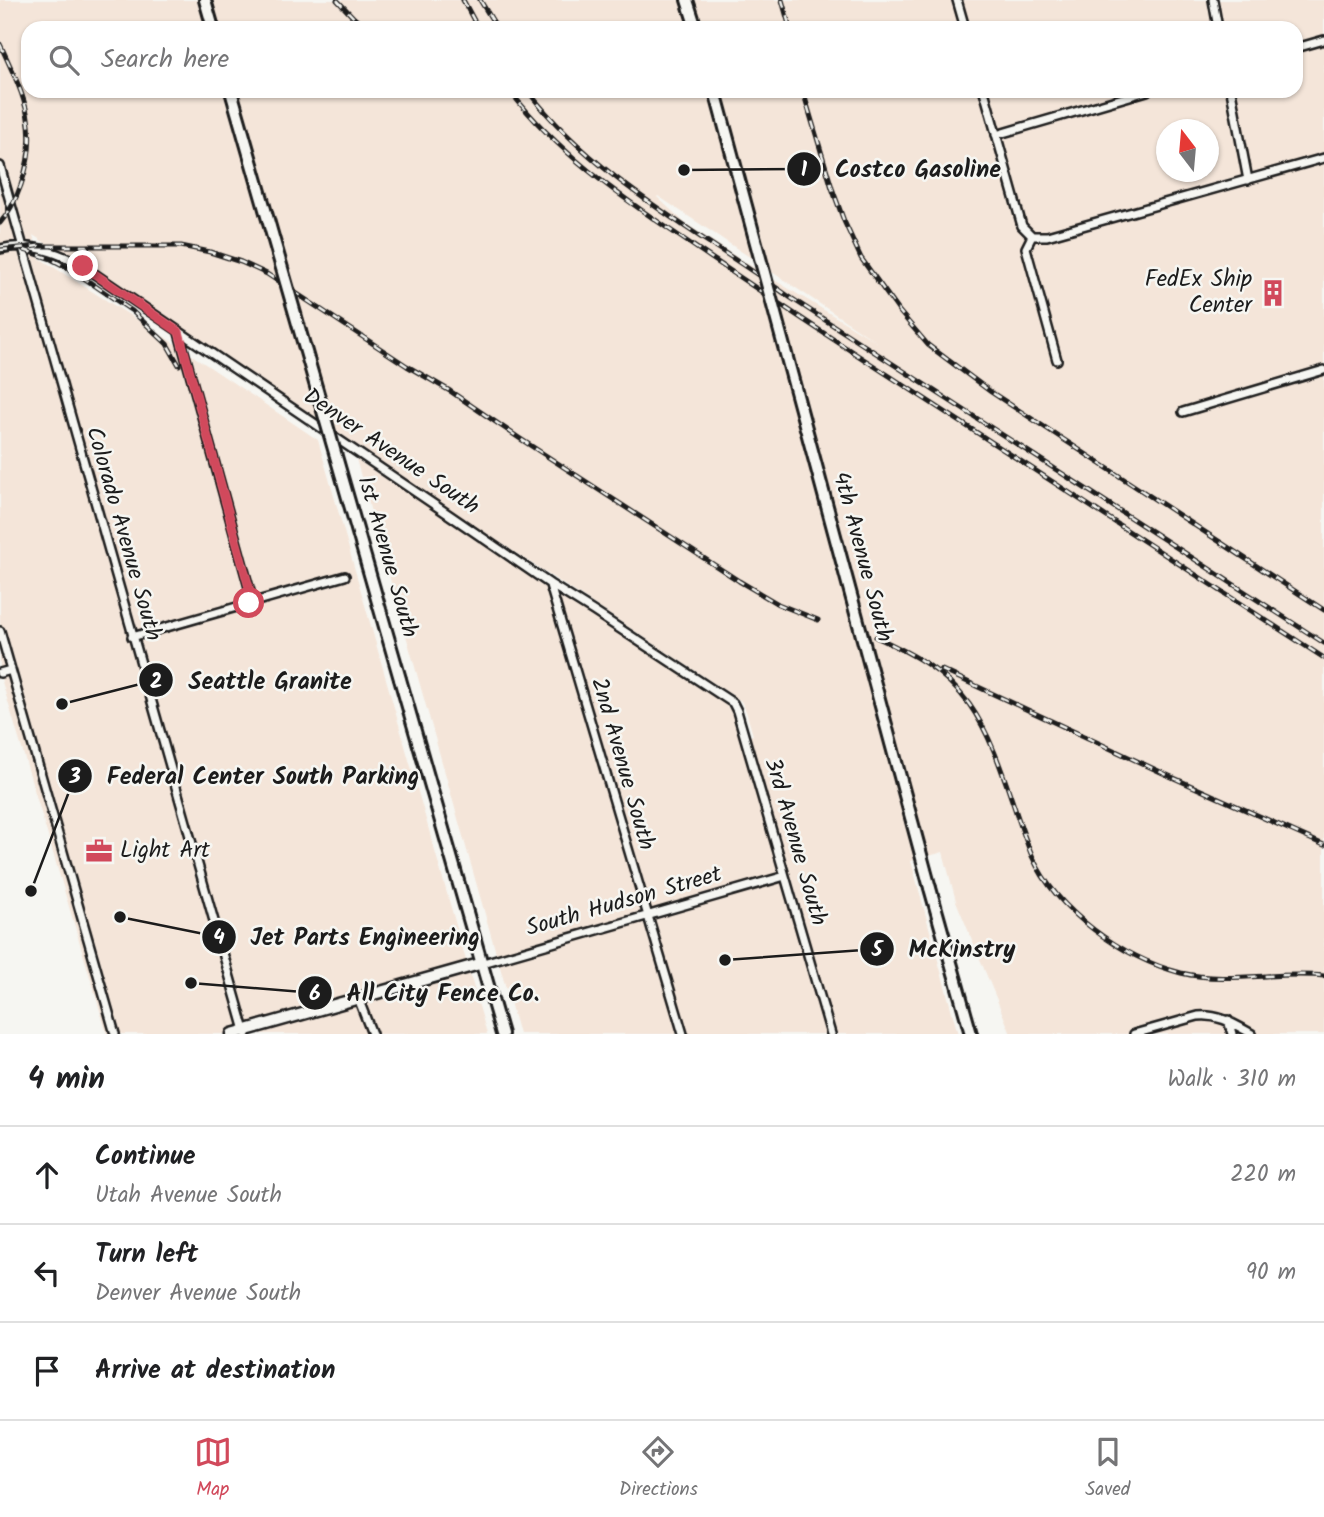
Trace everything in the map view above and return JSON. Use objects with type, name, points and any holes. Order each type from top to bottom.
[{"type":"main road","points":[[205,0],[211,21]]},
{"type":"main road","points":[[687,0],[694,21]]},
{"type":"main road","name":"1st Avenue South","points":[[233,98],[502,1034]]},
{"type":"main road","name":"4th Avenue South","points":[[717,98],[971,1034]]},
{"type":"street","points":[[957,0],[963,21]]},
{"type":"street","points":[[1213,0],[1217,21]]},
{"type":"street","points":[[1303,46],[1324,40]]},
{"type":"street","points":[[986,98],[1022,226],[1032,236],[1047,236],[1324,158]]},
{"type":"street","points":[[996,135],[1123,98]]},
{"type":"street","points":[[1232,98],[1248,180]]},
{"type":"street","name":"Colorado Avenue South","points":[[0,166],[245,1032]]},
{"type":"street","points":[[1032,236],[1026,248],[1057,360]]},
{"type":"street","name":"Denver Avenue South","points":[[0,249],[22,246],[52,251],[83,266],[550,584],[733,703]]},
{"type":"street","points":[[179,332],[253,602]]},
{"type":"street","points":[[1183,412],[1324,370]]},
{"type":"street","points":[[132,637],[345,576]]},
{"type":"street","name":"2nd Avenue South","points":[[550,584],[682,1034]]},
{"type":"street","points":[[0,631],[115,1034]]},
{"type":"street","points":[[0,673],[11,670]]},
{"type":"street","name":"3rd Avenue South","points":[[733,703],[831,1034]]},
{"type":"street","name":"South Hudson Street","points":[[232,1034],[785,876]]},
{"type":"street","points":[[358,998],[372,1034]]},
{"type":"street","points":[[1134,1034],[1198,1016],[1215,1016],[1228,1020],[1252,1034]]},
{"type":"street","points":[[1228,1020],[1231,1034]]},
{"type":"shaded area","points":[[0,0],[1324,0],[1324,1034],[1011,1034],[956,901],[943,852],[911,861],[958,1034],[519,1034],[356,459],[722,701],[732,712],[740,740],[753,735],[741,701],[33,235],[39,258],[177,345],[318,440],[487,1034],[107,1034],[0,675]],"holes":[[[658,196],[877,342],[685,223]]]},
{"type":"railway","points":[[337,0],[358,21]]},
{"type":"railway","points":[[463,0],[474,21]]},
{"type":"railway","points":[[480,0],[493,21]]},
{"type":"railway","points":[[782,0],[788,21]]},
{"type":"railway","points":[[0,44],[21,93]]},
{"type":"railway","points":[[0,223],[19,190],[27,165],[29,129],[23,98]]},
{"type":"railway","points":[[516,98],[548,134],[590,172],[658,222],[845,347],[1324,658]]},
{"type":"railway","points":[[534,98],[555,123],[586,152],[652,204],[791,298],[1324,643]]},
{"type":"railway","points":[[805,98],[832,188],[861,258],[899,311],[928,345],[991,392],[1324,610]]},
{"type":"railway","points":[[0,250],[38,246],[181,246],[241,262],[267,274],[450,391],[739,581],[778,604],[818,620]]},
{"type":"railway","points":[[24,250],[72,270],[132,311],[167,344],[179,365]]},
{"type":"railway","points":[[876,637],[927,664],[949,682],[969,704],[989,739],[1032,856],[1043,876],[1058,896],[1094,930],[1137,956],[1181,973],[1217,977],[1324,976]]},
{"type":"railway","points":[[942,670],[1324,845]]},
{"type":"place","name":"Costco Gasoline","points":[[684,170]]},
{"type":"place","name":"FedEx Ship Center","points":[[1273,293]]},
{"type":"place","name":"Seattle Granite","points":[[62,704]]},
{"type":"place","name":"Light Art","points":[[99,851]]},
{"type":"place","name":"Federal Center South Parking","points":[[31,891]]},
{"type":"place","name":"Jet Parts Engineering","points":[[120,917]]},
{"type":"place","name":"McKinstry","points":[[725,960]]},
{"type":"place","name":"All City Fence Co.","points":[[191,983]]},
{"type":"route","points":[[83,266],[179,332],[253,602],[249,603]]}]
